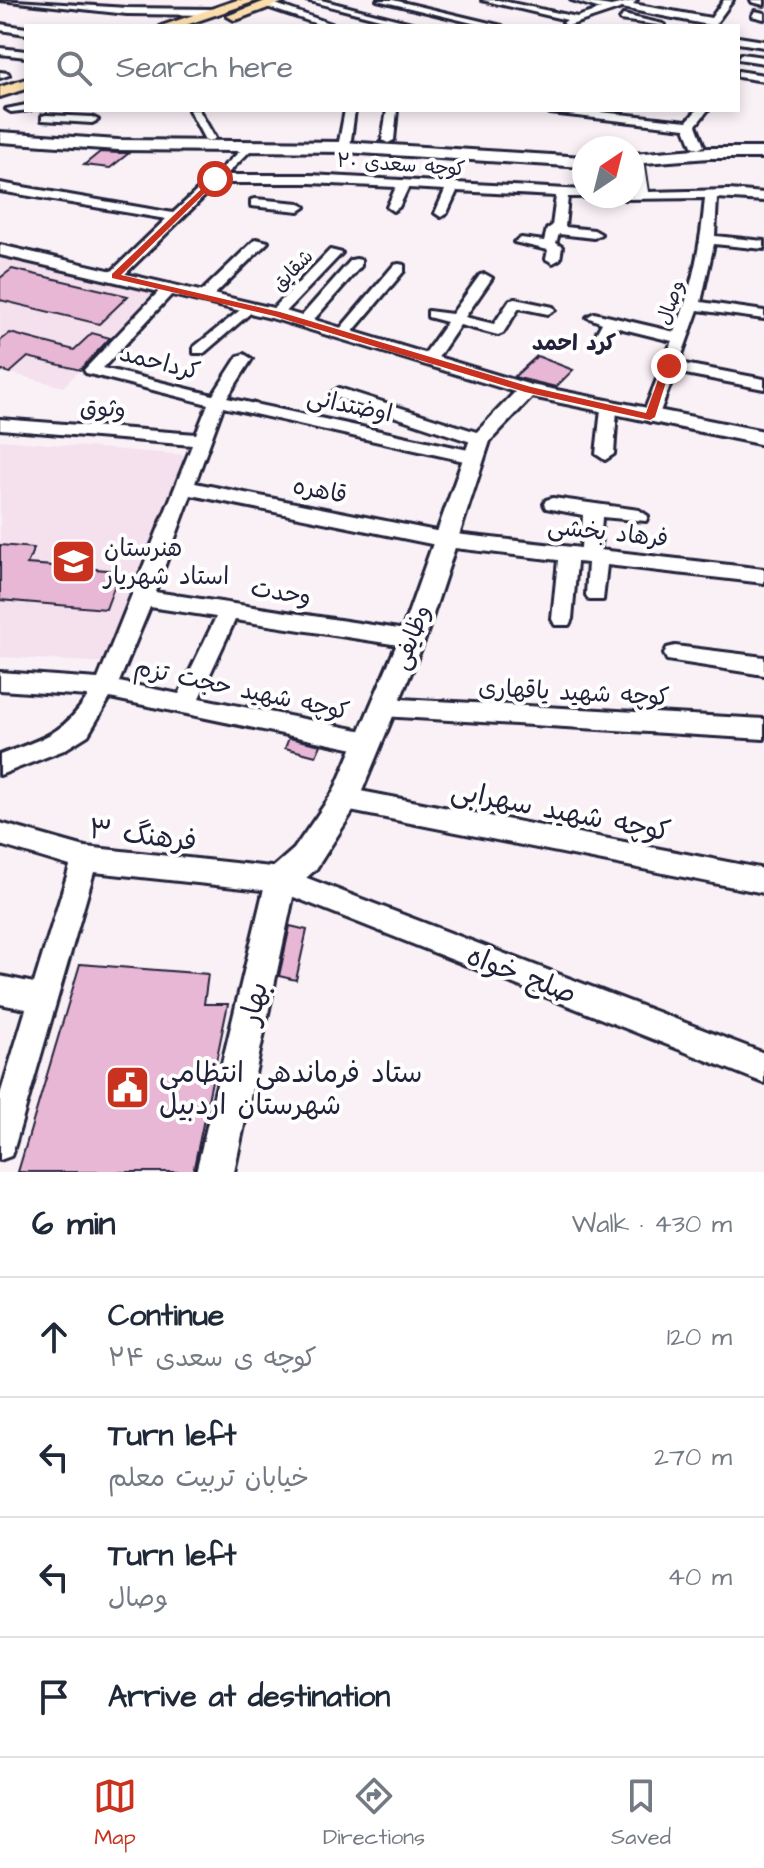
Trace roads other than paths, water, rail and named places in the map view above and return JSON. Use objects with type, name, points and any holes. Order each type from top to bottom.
[{"type":"main road","points":[[180,24],[252,0]]},
{"type":"main road","points":[[210,24],[274,2]]},
{"type":"main road","points":[[1,81],[24,76]]},
{"type":"main road","points":[[0,126],[88,127],[209,138],[344,143],[572,161]]},
{"type":"main road","points":[[0,137],[118,145],[249,146],[388,140],[572,150]]},
{"type":"main road","points":[[644,154],[698,146],[764,146]]},
{"type":"main road","points":[[644,156],[764,153]]},
{"type":"street","points":[[2,0],[127,11],[214,12]]},
{"type":"street","points":[[310,0],[410,24]]},
{"type":"street","points":[[381,0],[488,24]]},
{"type":"street","points":[[486,0],[579,20]]},
{"type":"street","points":[[575,0],[612,9]]},
{"type":"street","points":[[564,24],[637,0]]},
{"type":"street","points":[[623,5],[711,23],[729,0]]},
{"type":"street","points":[[756,0],[764,2]]},
{"type":"street","points":[[274,2],[292,13],[326,24]]},
{"type":"street","points":[[288,24],[292,13]]},
{"type":"street","points":[[599,13],[651,24]]},
{"type":"street","points":[[0,27],[24,31]]},
{"type":"street","points":[[740,40],[764,44]]},
{"type":"street","points":[[0,51],[24,54]]},
{"type":"street","points":[[741,57],[764,60]]},
{"type":"street","points":[[740,74],[764,78]]},
{"type":"street","points":[[11,109],[24,108]]},
{"type":"street","points":[[46,118],[88,127],[99,112]]},
{"type":"street","points":[[195,112],[209,138]]},
{"type":"street","points":[[344,143],[350,112]]},
{"type":"street","points":[[388,140],[392,112]]},
{"type":"street","points":[[569,112],[690,125]]},
{"type":"street","points":[[690,125],[701,112]]},
{"type":"street","points":[[690,125],[698,146]]},
{"type":"street","points":[[115,276],[249,146]]},
{"type":"street","points":[[274,204],[295,178]]},
{"type":"street","name":"کوچه سعدی ۲۰","points":[[215,179],[295,178],[572,194]]},
{"type":"street","points":[[393,207],[404,184]]},
{"type":"street","points":[[0,187],[176,217]]},
{"type":"street","points":[[441,213],[452,188]]},
{"type":"street","points":[[558,230],[562,194]]},
{"type":"street","name":"وصال","points":[[650,417],[693,305],[708,239],[711,195]]},
{"type":"street","points":[[644,197],[764,197]]},
{"type":"street","points":[[255,203],[299,207]]},
{"type":"street","points":[[521,242],[551,252],[554,229],[594,234]]},
{"type":"street","points":[[708,239],[764,245]]},
{"type":"street","points":[[205,296],[261,242]]},
{"type":"street","points":[[0,250],[276,314],[528,390],[609,409],[764,438]]},
{"type":"street","name":"شقایق","points":[[276,314],[335,253]]},
{"type":"street","points":[[304,322],[356,263]]},
{"type":"street","points":[[344,333],[399,268]]},
{"type":"street","points":[[429,359],[485,278]]},
{"type":"street","name":"کرداحمد","points":[[170,288],[92,370],[217,401]]},
{"type":"street","points":[[433,314],[498,330],[515,303],[548,310]]},
{"type":"street","points":[[693,305],[764,315]]},
{"type":"street","points":[[199,350],[249,307]]},
{"type":"street","points":[[594,317],[679,338]]},
{"type":"street","points":[[600,341],[611,321]]},
{"type":"street","points":[[0,765],[56,743],[80,728],[105,688],[143,598],[217,401],[244,359]]},
{"type":"street","points":[[669,366],[764,384]]},
{"type":"street","name":"وظایفی","points":[[281,880],[305,859],[345,799],[412,639],[476,448],[528,390]]},
{"type":"street","points":[[339,393],[476,448]]},
{"type":"street","name":"اوضندانی","points":[[217,401],[476,448]]},
{"type":"street","points":[[605,454],[609,409]]},
{"type":"street","name":"وثوق","points":[[0,424],[202,440]]},
{"type":"street","name":"قاهره","points":[[184,487],[446,540]]},
{"type":"street","points":[[553,504],[639,516]]},
{"type":"street","points":[[593,509],[596,595]]},
{"type":"street","name":"فرهاد بخشی","points":[[446,540],[764,576]]},
{"type":"street","points":[[562,619],[568,554]]},
{"type":"street","name":"وحدت","points":[[143,598],[412,639]]},
{"type":"street","points":[[186,702],[229,610]]},
{"type":"street","points":[[675,654],[764,666]]},
{"type":"street","name":"کوچه شهید حجت تزم","points":[[0,681],[105,688],[186,702],[369,742]]},
{"type":"street","name":"کوچه شهید یاقهاری","points":[[382,707],[764,729]]},
{"type":"street","name":"کوچه شهید سهرابی","points":[[345,799],[764,881]]},
{"type":"street","name":"فرهنگ ۳","points":[[0,834],[85,859],[281,880]]},
{"type":"street","points":[[0,1145],[85,859]]},
{"type":"street","name":"صلح خواه","points":[[281,880],[764,1068]]},
{"type":"street","name":"بهار","points":[[215,1172],[281,880]]},
{"type":"street","points":[[0,990],[43,999]]},
{"type":"place","name":"هنرستان استاد شهریار","points":[[73,562]]},
{"type":"place","name":"ستاد فرماندهی انتظامی شهرستان اردبیل","points":[[128,1088]]},
{"type":"district","name":"کرد احمد","points":[[574,342]]}]
